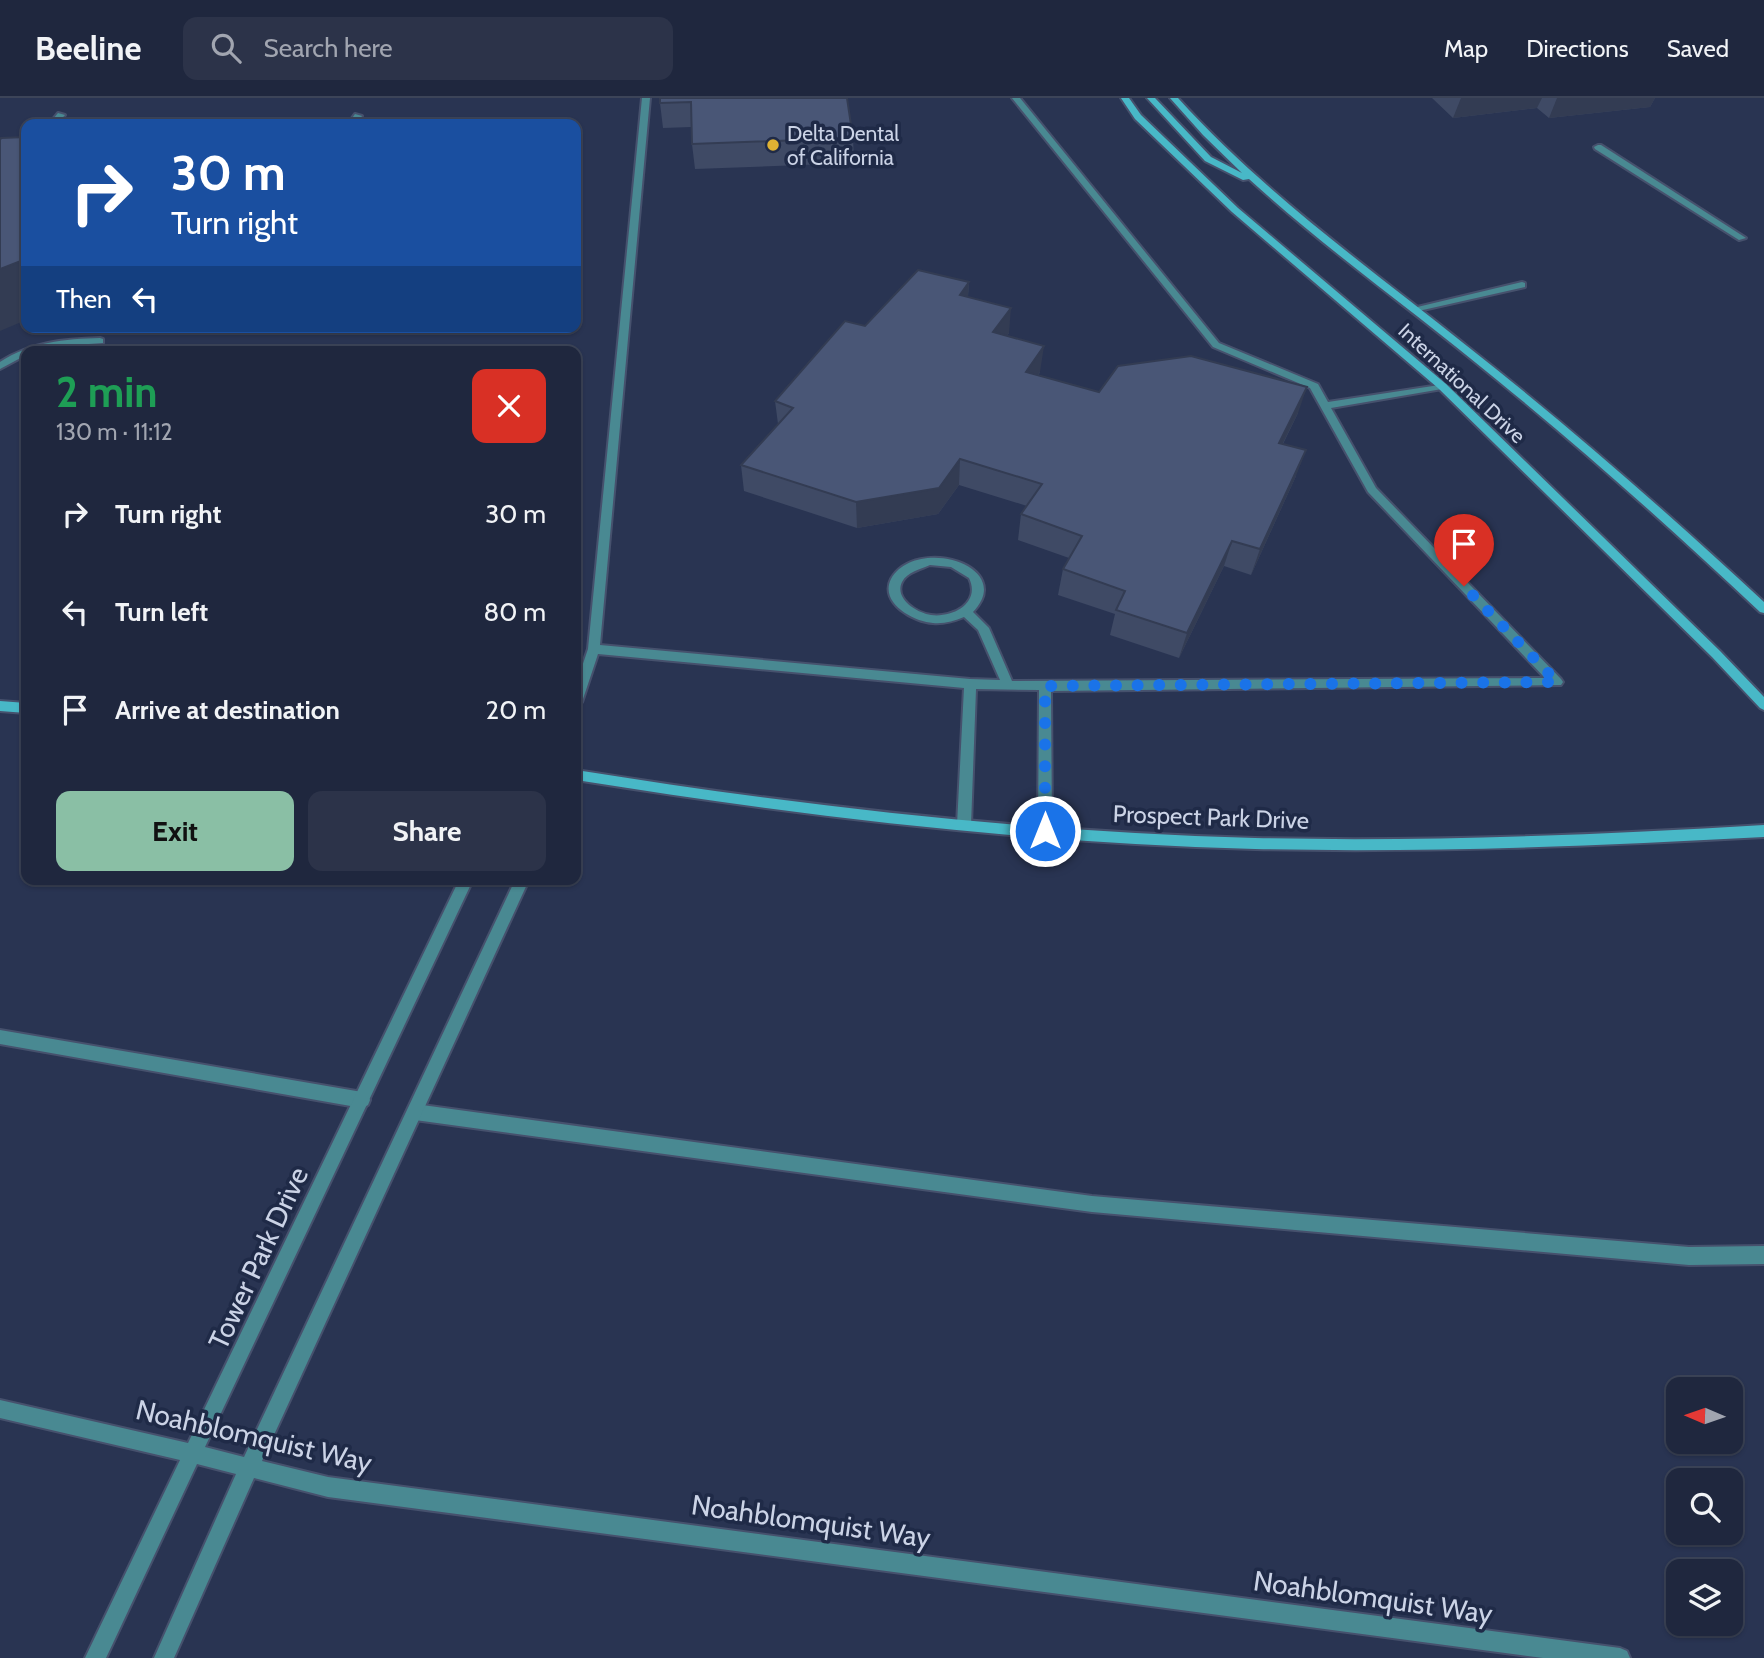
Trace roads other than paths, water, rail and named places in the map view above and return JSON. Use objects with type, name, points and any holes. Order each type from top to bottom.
[{"type":"main road","name":"International Drive","points":[[1125,98],[1138,117],[1235,210],[1442,386],[1706,644],[1764,705]]},
{"type":"main road","points":[[1150,98],[1208,159],[1230,173],[1254,181]]},
{"type":"main road","name":"International Drive","points":[[1174,98],[1209,140],[1254,181],[1545,413],[1764,609]]},
{"type":"main road","points":[[0,706],[21,708]]},
{"type":"main road","name":"Prospect Park Drive","points":[[581,779],[711,797],[964,825],[1132,838],[1362,845],[1563,842],[1764,831]]},
{"type":"street","points":[[581,687],[594,649],[646,98]]},
{"type":"street","points":[[594,649],[970,684],[1045,686],[1557,682],[1372,490],[1314,386],[1216,345],[1016,98]]},
{"type":"street","points":[[57,119],[61,115]]},
{"type":"street","points":[[1598,147],[1742,238]]},
{"type":"street","points":[[1413,309],[1522,285]]},
{"type":"street","points":[[39,346],[48,343],[100,341]]},
{"type":"street","points":[[0,366],[21,352]]},
{"type":"street","points":[[1325,406],[1442,386]]},
{"type":"street","points":[[945,561],[960,566],[971,574],[978,585],[978,597],[966,612],[944,620],[927,619],[912,614],[900,605],[893,594],[895,582],[901,572],[921,562],[945,561]]},
{"type":"street","points":[[966,612],[983,628],[1008,685]]},
{"type":"street","points":[[964,825],[970,684]]},
{"type":"street","points":[[1045,686],[1045,831]]},
{"type":"street","name":"Tower Park Drive","points":[[95,1658],[464,885]]},
{"type":"street","points":[[164,1658],[249,1467],[520,885]]},
{"type":"street","points":[[0,1038],[362,1100]]},
{"type":"street","points":[[415,1112],[1092,1204],[1689,1256],[1764,1255]]},
{"type":"street","name":"Noahblomquist Way","points":[[0,1409],[119,1434],[328,1487],[1620,1658]]},
{"type":"place","name":"Delta Dental of California","points":[[773,145]]}]
